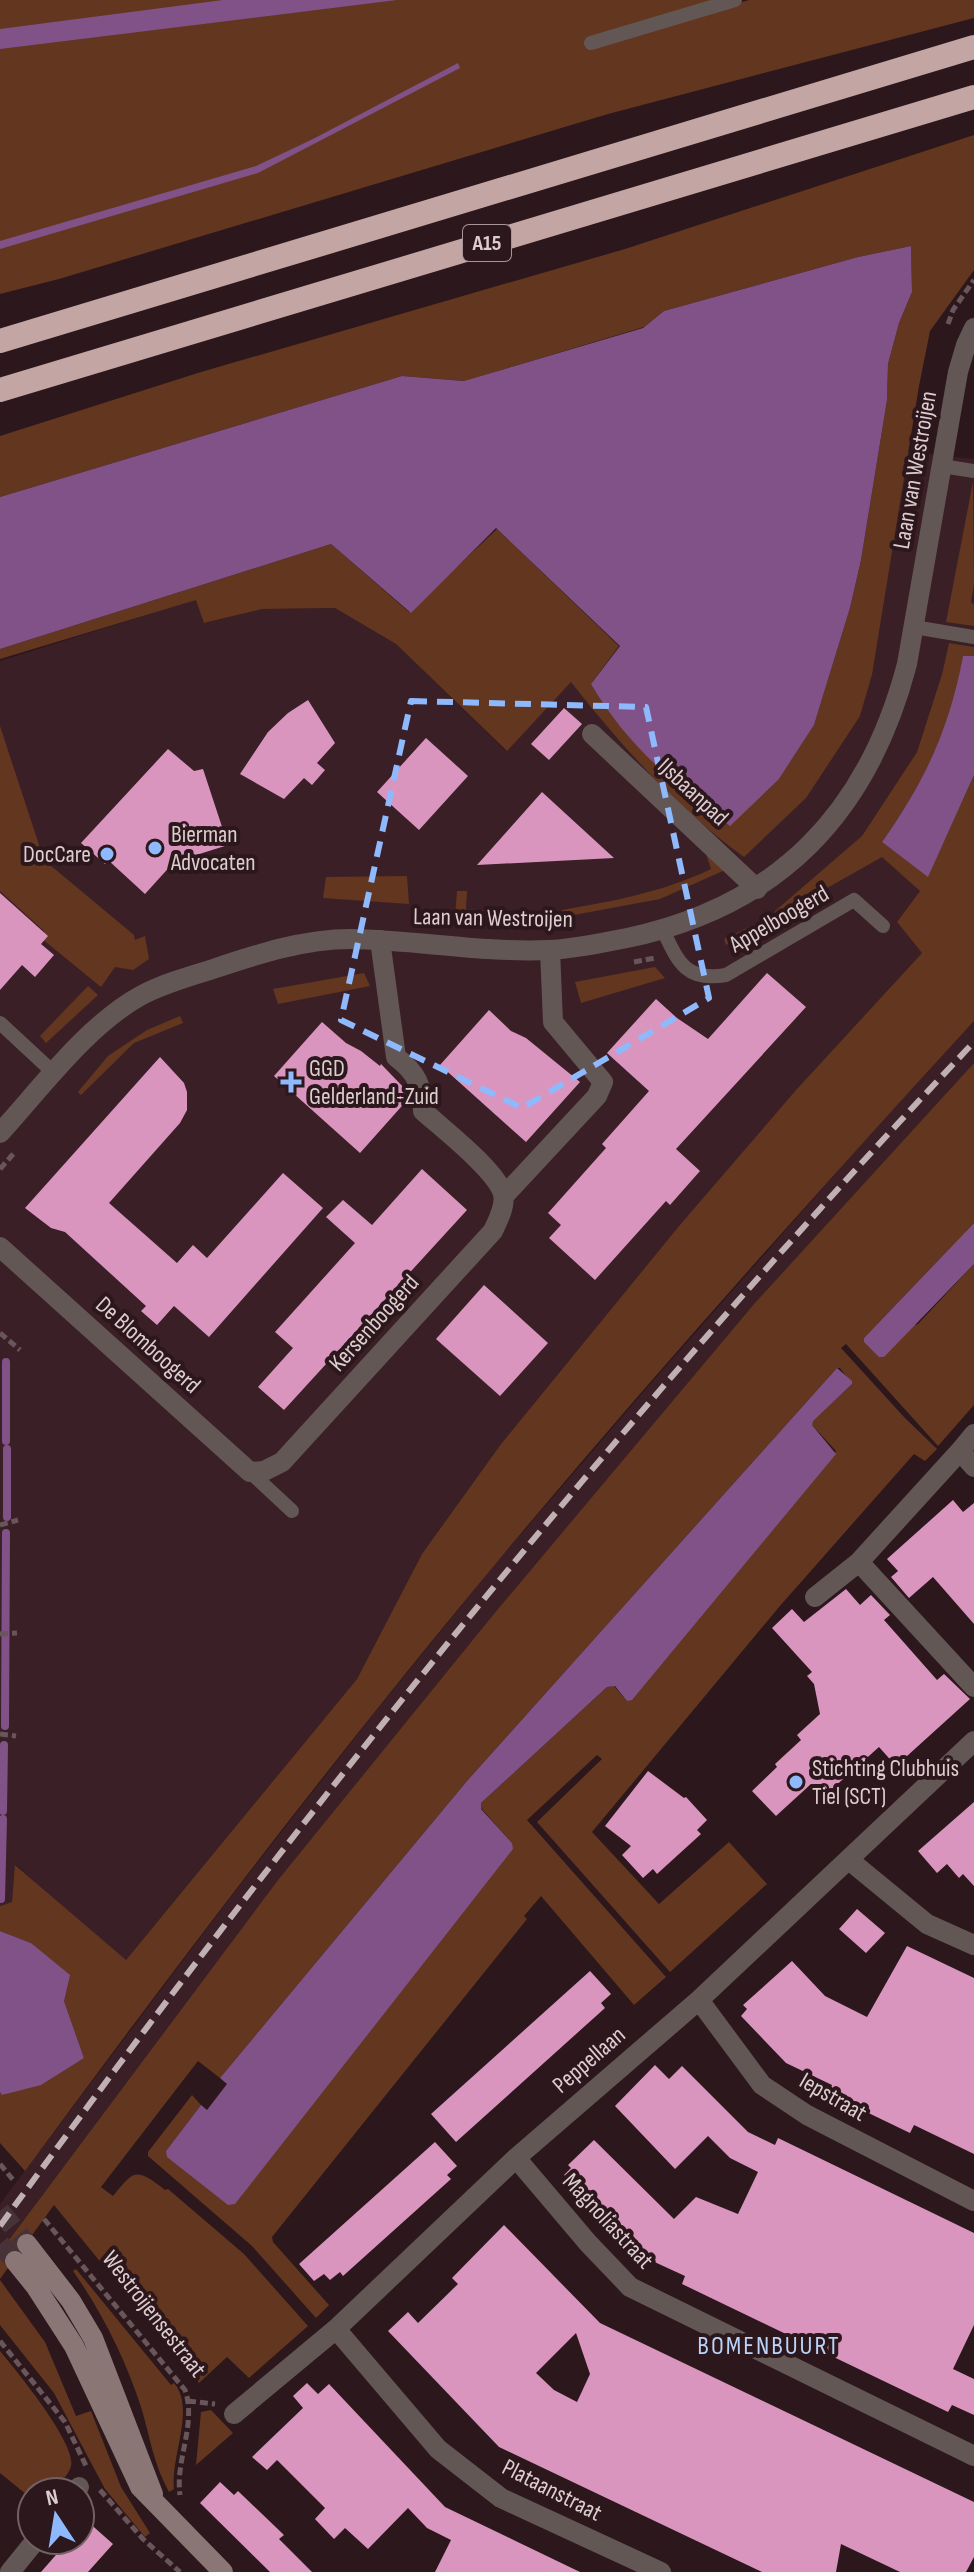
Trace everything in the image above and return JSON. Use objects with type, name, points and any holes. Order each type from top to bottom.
[{"type":"highway","name":"A15","points":[[0,341],[974,47]]},
{"type":"highway","name":"A15","points":[[0,390],[974,97]]},
{"type":"highway","name":"A15","points":[[0,332],[95,312]]},
{"type":"main road","points":[[27,2244],[71,2301],[93,2338],[147,2472],[156,2506]]},
{"type":"main road","points":[[15,2261],[36,2287],[74,2346],[140,2487],[223,2572]]},
{"type":"street","name":"Laan van Westroijen","points":[[0,1133],[118,1009],[170,983],[304,943],[347,939],[466,949],[550,950],[592,945],[663,930],[699,918],[757,889],[785,867],[826,826],[850,796],[875,755],[895,711],[914,627],[958,372],[974,328]]},
{"type":"street","name":"IJsbaanpad","points":[[592,734],[757,889]]},
{"type":"street","points":[[380,940],[396,1057],[412,1069],[423,1093],[423,1111],[495,1177],[504,1196]]},
{"type":"street","name":"Kersenboogerd","points":[[257,1472],[282,1462],[493,1231],[502,1211],[504,1196],[597,1096],[603,1082],[553,1022],[550,950]]},
{"type":"street","name":"De Blomboogerd","points":[[0,1247],[257,1472]]},
{"type":"street","points":[[815,1597],[859,1562],[974,1434]]},
{"type":"street","points":[[960,1451],[974,1467]]},
{"type":"street","points":[[859,1562],[974,1687]]},
{"type":"street","name":"Peppellaan","points":[[234,2414],[336,2329],[516,2158],[699,2000],[974,1741]]},
{"type":"street","points":[[849,1860],[927,1924],[974,1945]]},
{"type":"street","name":"Iepstraat","points":[[699,2000],[762,2085],[807,2115],[974,2201]]},
{"type":"street","name":"Magnoliastraat","points":[[516,2158],[630,2287],[974,2456]]},
{"type":"street","name":"Plataanstraat","points":[[336,2329],[438,2449],[501,2498],[661,2572]]},
{"type":"street","points":[[10,2572],[23,2556]]},
{"type":"lane","points":[[591,43],[735,0]]},
{"type":"lane","points":[[942,466],[974,471]]},
{"type":"lane","points":[[914,627],[974,637]]},
{"type":"lane","name":"Appelboogerd","points":[[663,930],[681,965],[703,976],[726,975],[854,900],[883,926]]},
{"type":"lane","points":[[0,1023],[54,1073]]},
{"type":"lane","points":[[257,1472],[292,1511]]},
{"type":"path","points":[[629,963],[674,953]]},
{"type":"path","points":[[0,1169],[21,1146]]},
{"type":"path","points":[[0,1333],[20,1350]]},
{"type":"path","points":[[0,1525],[18,1520]]},
{"type":"path","points":[[0,1634],[14,1633]]},
{"type":"path","points":[[0,1734],[16,1736]]},
{"type":"path","points":[[0,2164],[14,2181]]},
{"type":"path","name":"Westroijensestraat","points":[[44,2219],[185,2390],[189,2410],[179,2481],[183,2504]]},
{"type":"path","points":[[0,2341],[65,2422],[82,2476]]},
{"type":"path","points":[[96,2494],[180,2572]]},
{"type":"highlighted area","points":[[411,701],[646,707],[709,998],[522,1108],[341,1020]]},
{"type":"shaded area","points":[[0,0],[720,0],[588,48],[749,0],[974,0],[974,18],[608,114],[0,294]]},
{"type":"shaded area","points":[[223,0],[397,0],[0,49],[0,29]]},
{"type":"shaded area","points":[[458,63],[460,68],[258,173],[0,249],[0,241],[256,166]]},
{"type":"shaded area","points":[[974,135],[974,270],[930,331],[872,675],[860,716],[806,798],[744,857],[696,818],[652,776],[571,682],[507,751],[396,644],[335,608],[262,609],[204,623],[196,600],[0,659],[0,649],[331,544],[409,612],[497,529],[619,646],[591,684],[779,779],[814,725],[850,608],[861,560],[887,400],[888,364],[899,323],[912,292],[911,246],[858,257],[664,311],[644,327],[465,381],[402,376],[0,497],[0,436],[201,372],[625,249]]},
{"type":"shaded area","points":[[911,246],[912,292],[899,323],[888,364],[887,400],[861,560],[850,608],[814,725],[779,779],[730,826],[653,762],[620,727],[591,684],[620,646],[496,528],[411,613],[331,544],[0,649],[0,497],[402,376],[464,381],[643,328],[664,311],[858,257]]},
{"type":"shaded area","points":[[908,452],[974,459],[974,647],[949,643],[917,752],[862,836],[920,891],[897,922],[922,953],[796,1090],[679,1226],[501,1444],[422,1554],[357,1679],[125,1961],[16,1865],[12,1902],[0,1906],[0,661],[197,599],[205,623],[262,609],[335,608],[396,644],[506,751],[570,682],[860,716],[872,675]]},
{"type":"shaded area","points":[[973,482],[974,584],[971,602],[974,605],[974,626],[946,622]]},
{"type":"shaded area","points":[[949,643],[974,647],[974,656],[963,657],[951,708],[934,754],[911,798],[882,842],[928,876],[974,775],[974,1021],[700,1325],[501,1557],[279,1834],[25,2171],[0,2143],[0,2092],[3,2095],[84,2058],[64,2001],[31,1943],[0,1931],[0,1906],[12,1902],[15,1865],[126,1960],[357,1679],[422,1554],[501,1444],[679,1226],[796,1090],[922,953],[897,922],[920,891],[882,857],[726,945],[724,939],[775,914],[862,836],[917,752]]},
{"type":"shaded area","points":[[963,656],[974,656],[974,775],[928,877],[882,842],[911,798],[933,754],[943,731]]},
{"type":"shaded area","points":[[0,726],[44,860],[134,935],[135,940],[145,936],[149,959],[133,970],[115,967],[101,987],[41,938],[44,931],[0,891]]},
{"type":"shaded area","points":[[705,851],[725,870],[660,899],[563,917],[562,910],[656,890],[711,869]]},
{"type":"shaded area","points":[[407,876],[409,904],[323,898],[326,877]]},
{"type":"shaded area","points":[[457,891],[467,891],[466,909],[538,914],[537,921],[455,917]]},
{"type":"shaded area","points":[[655,967],[665,978],[581,1003],[575,982]]},
{"type":"shaded area","points":[[364,973],[370,986],[278,1004],[273,989]]},
{"type":"shaded area","points":[[88,986],[98,995],[46,1043],[40,1036]]},
{"type":"shaded area","points":[[180,1016],[183,1023],[134,1043],[81,1095],[78,1092],[108,1056],[147,1030]]},
{"type":"shaded area","points":[[974,1021],[974,1063],[754,1304],[493,1615],[278,1880],[0,2252],[0,2204],[230,1898],[375,1712],[497,1562],[646,1389]]},
{"type":"shaded area","points":[[974,1063],[974,1223],[864,1338],[864,1342],[918,1324],[974,1264],[974,1405],[938,1446],[846,1344],[841,1348],[937,1449],[925,1461],[914,1454],[779,1607],[592,1832],[659,1904],[729,1842],[767,1884],[670,1972],[537,1822],[602,1759],[597,1755],[527,1820],[666,1977],[634,2005],[541,1896],[524,1916],[527,1919],[272,2237],[273,2242],[329,2305],[316,2318],[252,2246],[148,2156],[192,2095],[201,2105],[166,2151],[512,1843],[481,1808],[481,1803],[607,1687],[614,1686],[627,1701],[836,1451],[812,1425],[812,1421],[852,1384],[840,1368],[467,1781],[220,2078],[198,2061],[101,2187],[113,2196],[131,2177],[141,2175],[168,2189],[244,2254],[308,2326],[249,2378],[227,2357],[199,2383],[54,2205],[0,2279],[0,2252],[278,1880],[493,1615],[754,1304]]},
{"type":"shaded area","points":[[974,1223],[974,1264],[884,1357],[879,1357],[864,1342],[864,1338]]},
{"type":"shaded area","points":[[837,1368],[852,1384],[812,1425],[836,1454],[632,1700],[627,1701],[615,1686],[607,1687],[481,1803],[481,1809],[512,1843],[513,1849],[235,2204],[228,2205],[167,2157],[166,2151],[201,2105],[207,2110],[227,2084],[220,2078],[467,1781]]},
{"type":"shaded area","points":[[0,1931],[31,1943],[70,1975],[64,2001],[84,2058],[41,2085],[2,2095],[0,2092]]},
{"type":"shaded area","points":[[76,2269],[171,2385],[174,2383],[180,2394],[183,2420],[174,2489],[169,2492],[156,2462],[129,2373],[104,2321],[73,2271]]},
{"type":"shaded area","points":[[0,2280],[45,2342],[76,2416],[91,2411],[121,2487],[150,2533],[145,2537],[105,2489],[54,2393],[0,2325]]},
{"type":"shaded area","points":[[0,2351],[65,2441],[71,2466],[66,2476],[16,2476],[16,2486],[0,2473]]},
{"type":"shaded area","points":[[211,2410],[233,2433],[196,2465],[201,2412]]},
{"type":"building","points":[[308,700],[335,743],[317,763],[325,770],[312,785],[304,778],[284,799],[240,774],[268,732]]},
{"type":"building","points":[[564,708],[582,724],[549,760],[531,744]]},
{"type":"building","points":[[426,738],[468,776],[419,830],[377,792]]},
{"type":"building","points":[[168,749],[194,771],[203,769],[228,845],[174,862],[145,894],[108,860],[105,864],[81,843]]},
{"type":"building","points":[[542,792],[614,858],[477,865]]},
{"type":"building","points":[[0,893],[48,936],[41,944],[54,955],[35,977],[22,965],[0,990]]},
{"type":"building","points":[[767,973],[806,1007],[676,1149],[700,1171],[670,1205],[666,1201],[595,1280],[549,1238],[561,1225],[548,1213],[606,1148],[602,1144],[649,1091],[607,1053],[656,999],[708,1039]]},
{"type":"building","points":[[489,1010],[511,1031],[526,1038],[580,1082],[526,1142],[440,1065]]},
{"type":"building","points":[[322,1022],[346,1043],[381,1064],[407,1091],[409,1098],[360,1153],[274,1076]]},
{"type":"building","points":[[160,1057],[184,1083],[187,1110],[180,1123],[109,1203],[177,1263],[193,1245],[207,1258],[283,1173],[323,1208],[209,1337],[174,1306],[157,1325],[141,1311],[146,1306],[65,1232],[51,1228],[25,1208]]},
{"type":"building","points":[[422,1169],[467,1210],[284,1410],[258,1387],[293,1348],[275,1332],[355,1243],[326,1217],[343,1200],[372,1225]]},
{"type":"building","points":[[484,1285],[548,1343],[500,1396],[436,1339]]},
{"type":"building","points":[[953,1500],[963,1512],[974,1503],[974,1624],[933,1577],[909,1598],[891,1577],[898,1571],[887,1559]]},
{"type":"building","points":[[846,1589],[860,1605],[871,1595],[890,1615],[884,1620],[937,1680],[944,1674],[970,1699],[896,1766],[879,1747],[823,1797],[811,1784],[776,1816],[752,1791],[801,1740],[797,1735],[820,1714],[814,1684],[807,1676],[812,1672],[772,1628],[792,1609],[804,1622]]},
{"type":"building","points":[[648,1771],[686,1797],[707,1820],[697,1830],[701,1834],[657,1874],[653,1869],[643,1878],[622,1855],[631,1846],[605,1826]]},
{"type":"building","points":[[974,1802],[974,1886],[963,1874],[959,1878],[947,1864],[937,1873],[918,1851]]},
{"type":"building","points":[[857,1909],[885,1933],[866,1953],[839,1929]]},
{"type":"building","points":[[907,1946],[974,1978],[974,2154],[914,2125],[910,2133],[829,2094],[832,2085],[786,2063],[741,2016],[747,2009],[743,2005],[792,1961],[825,1996],[867,2017]]},
{"type":"building","points":[[590,1971],[611,1994],[601,2003],[605,2008],[456,2142],[431,2114]]},
{"type":"building","points":[[655,2065],[669,2079],[682,2066],[748,2132],[775,2145],[778,2138],[974,2233],[974,2325],[953,2369],[974,2379],[974,2415],[952,2405],[948,2412],[682,2284],[685,2276],[648,2259],[623,2233],[617,2239],[582,2204],[587,2198],[564,2175],[571,2168],[568,2165],[594,2140],[674,2219],[696,2197],[738,2214],[758,2172],[730,2158],[708,2136],[675,2169],[615,2106]]},
{"type":"building","points":[[435,2142],[457,2166],[447,2175],[451,2179],[343,2276],[340,2272],[330,2280],[324,2274],[314,2281],[299,2264]]},
{"type":"building","points":[[504,2225],[600,2323],[974,2502],[974,2557],[966,2572],[900,2572],[841,2544],[836,2572],[762,2572],[499,2447],[388,2331],[408,2312],[418,2323],[458,2284],[452,2278]],"holes":[[[576,2333],[590,2374],[577,2402],[554,2390],[536,2373]]]},
{"type":"building","points":[[307,2383],[318,2394],[329,2384],[445,2507],[580,2572],[435,2572],[451,2540],[427,2528],[408,2508],[368,2549],[345,2528],[334,2539],[315,2519],[325,2508],[277,2460],[267,2470],[252,2457],[303,2408],[293,2396]]},
{"type":"building","points":[[220,2482],[234,2495],[238,2491],[284,2535],[279,2539],[312,2572],[270,2572],[200,2503]]},
{"type":"building","points":[[96,2529],[113,2544],[88,2572],[41,2572],[55,2556],[96,2556]]},
{"type":"waterway","points":[[6,1362],[6,1441]]},
{"type":"waterway","points":[[7,1449],[7,1517]]},
{"type":"waterway","points":[[5,1726],[6,1533]]},
{"type":"waterway","points":[[3,1811],[4,1745]]},
{"type":"waterway","points":[[1,1899],[3,1819]]},
{"type":"tunnel","points":[[0,2211],[27,2244]]},
{"type":"tunnel","points":[[0,2244],[15,2261]]},
{"type":"railway","points":[[0,2226],[229,1919],[468,1619],[716,1326],[974,1042]]},
{"type":"place","name":"Bierman Advocaten","points":[[155,848]]},
{"type":"place","name":"DocCare","points":[[107,854]]},
{"type":"place","name":"GGD Gelderland-Zuid","points":[[291,1082]]},
{"type":"place","name":"Stichting Clubhuis Tiel (SCT)","points":[[796,1782]]},
{"type":"district","name":"BOMENBUURT","points":[[769,2346]]}]
